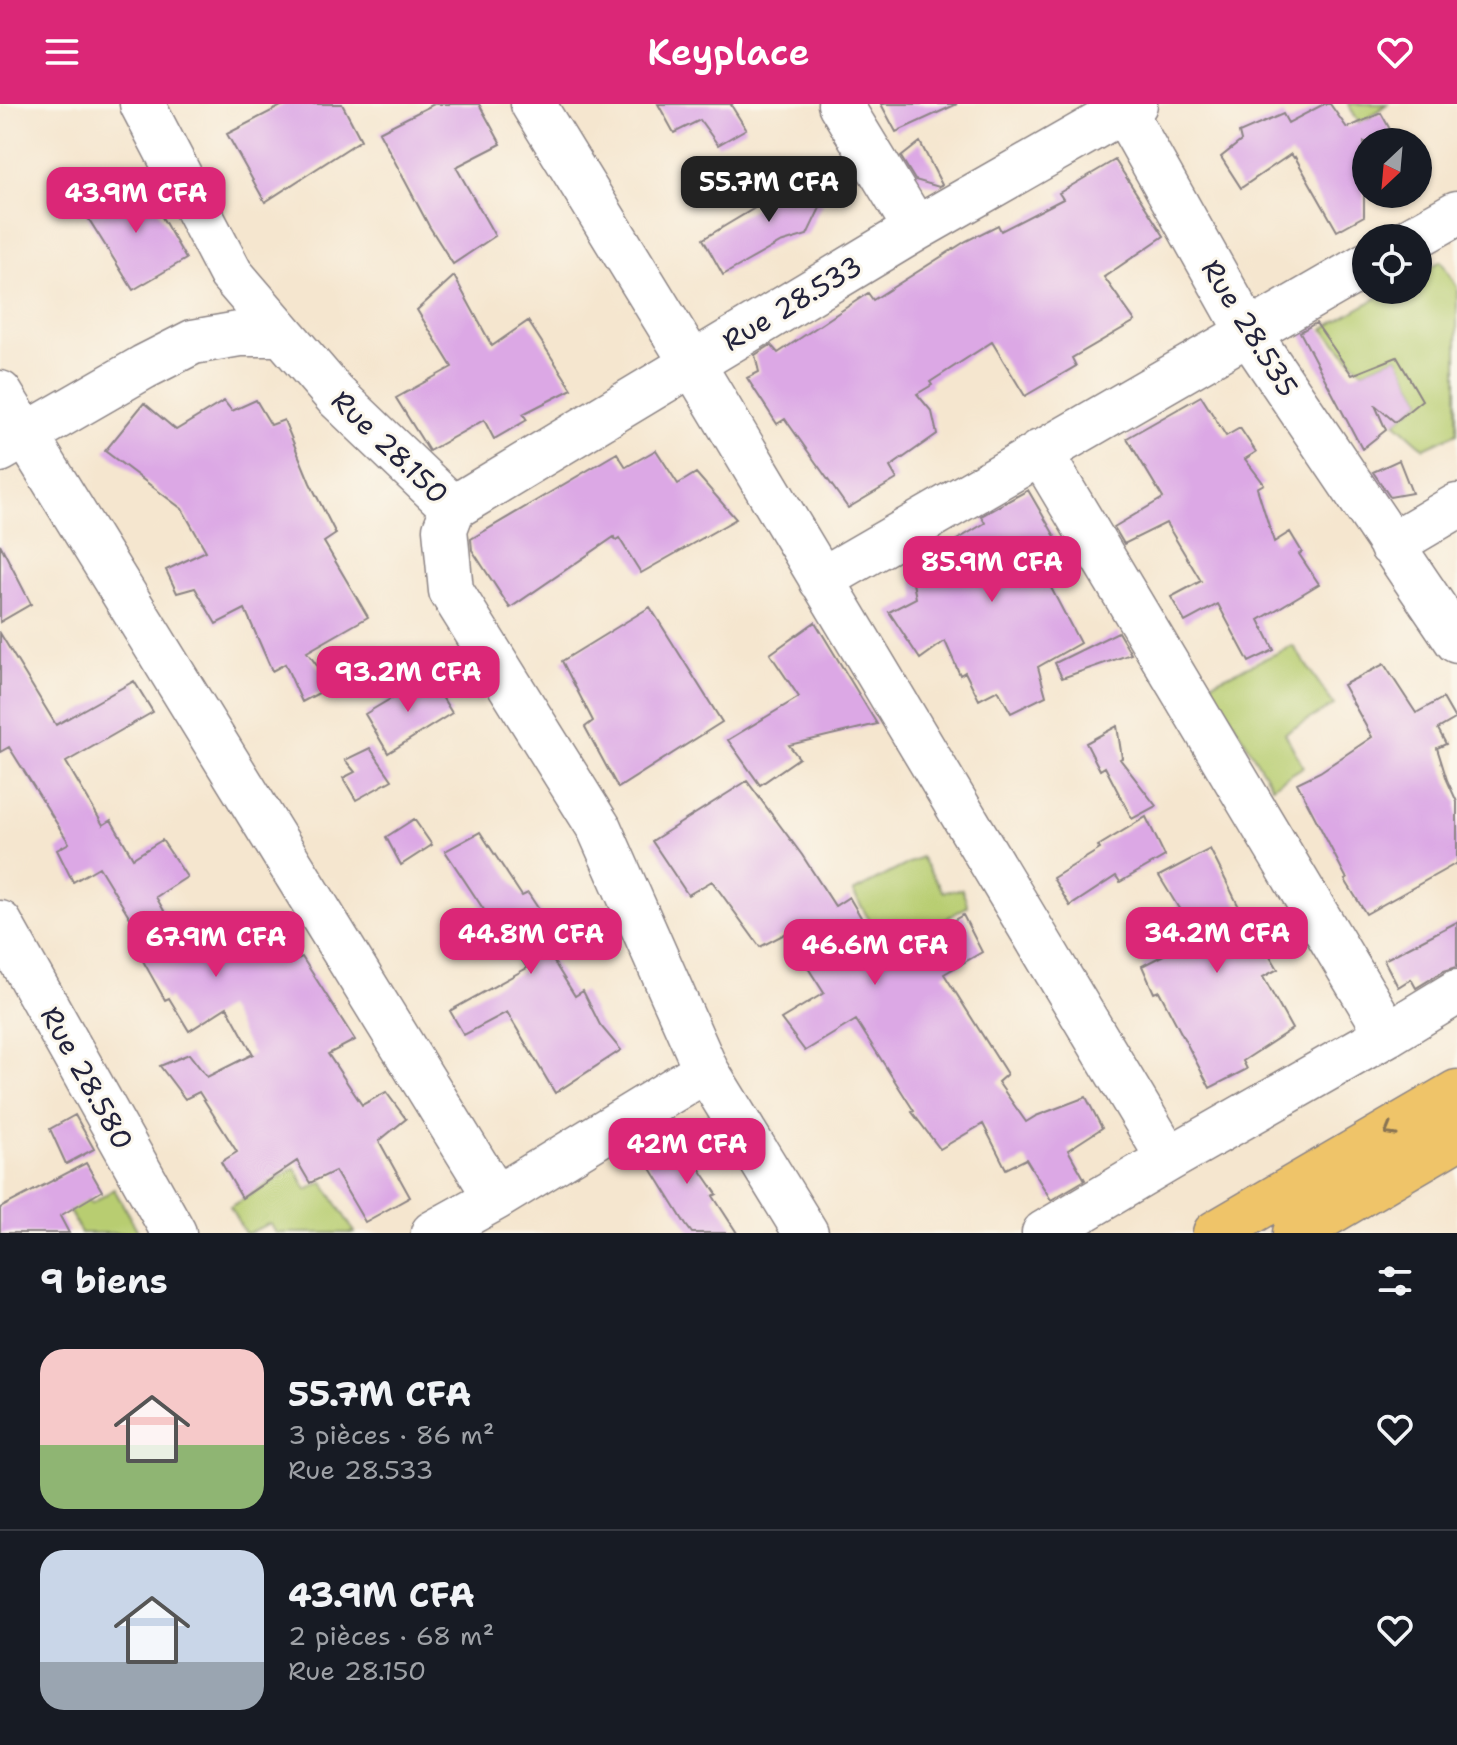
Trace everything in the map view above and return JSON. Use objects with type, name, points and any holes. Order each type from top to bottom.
[{"type":"main road","points":[[1215,1233],[1457,1092]]},
{"type":"main road","points":[[1295,1233],[1457,1138]]},
{"type":"street","name":"Rue 28.150","points":[[142,104],[231,274],[335,395],[453,508],[445,529],[451,591],[599,828],[706,1070],[806,1233]]},
{"type":"street","points":[[533,104],[692,363],[1169,1159]]},
{"type":"street","points":[[840,104],[916,229]]},
{"type":"street","name":"Rue 28.533","points":[[453,508],[1126,106]]},
{"type":"street","name":"Rue 28.535","points":[[1126,106],[1248,332],[1457,641]]},
{"type":"street","points":[[1432,227],[1457,213]]},
{"type":"street","points":[[821,580],[1352,273]]},
{"type":"street","points":[[13,443],[193,342],[239,334],[281,334]]},
{"type":"street","points":[[0,393],[13,443],[496,1198]]},
{"type":"street","points":[[1040,452],[1388,1034]]},
{"type":"street","points":[[1391,545],[1457,506]]},
{"type":"street","name":"Rue 28.580","points":[[0,923],[174,1233]]},
{"type":"street","points":[[1044,1233],[1457,992]]},
{"type":"street","points":[[433,1233],[706,1070]]},
{"type":"green space","points":[[1348,104],[1387,104],[1360,124]]},
{"type":"green space","points":[[1441,261],[1457,287],[1457,433],[1424,448],[1395,422],[1422,400],[1397,357],[1362,371],[1323,329],[1367,304],[1432,304],[1432,266]]},
{"type":"green space","points":[[1293,646],[1334,705],[1285,733],[1303,767],[1272,786],[1210,683]]},
{"type":"green space","points":[[921,857],[943,892],[962,889],[968,906],[888,952],[853,892]]},
{"type":"green space","points":[[295,1168],[307,1190],[323,1182],[355,1233],[276,1233],[270,1223],[245,1233],[230,1207]]},
{"type":"green space","points":[[114,1189],[139,1233],[81,1233],[64,1202],[82,1191],[91,1204]]},
{"type":"building","points":[[285,104],[342,104],[361,140],[265,202],[227,134]]},
{"type":"building","points":[[434,104],[479,104],[501,144],[456,167],[495,236],[453,264],[379,132]]},
{"type":"building","points":[[658,104],[733,104],[746,129],[718,145],[700,120],[674,133]]},
{"type":"building","points":[[881,104],[957,104],[896,132]]},
{"type":"building","points":[[1324,104],[1330,104],[1347,128],[1381,113],[1389,128],[1352,128],[1352,208],[1364,208],[1364,216],[1337,231],[1291,154],[1241,188],[1221,157],[1241,141],[1239,133],[1283,114],[1288,123]]},
{"type":"building","points":[[920,142],[942,185],[939,187],[915,180],[901,157]]},
{"type":"building","points":[[1115,160],[1164,236],[1104,277],[1135,321],[1072,358],[1076,366],[1025,396],[992,342],[930,382],[932,385],[917,394],[932,412],[937,434],[890,467],[897,479],[848,508],[785,419],[777,424],[747,378],[759,372],[755,355],[771,345],[778,353],[868,293],[873,300],[966,241],[998,225],[1001,231],[1063,199],[1059,193]]},
{"type":"building","points":[[815,172],[830,187],[807,235],[780,243],[723,275],[703,239]]},
{"type":"building","points":[[140,179],[186,259],[133,290],[85,213]]},
{"type":"building","points":[[454,276],[492,346],[528,321],[572,389],[523,414],[527,420],[494,439],[484,420],[429,451],[396,398],[452,367],[417,310]]},
{"type":"building","points":[[1316,323],[1352,375],[1397,357],[1422,400],[1395,422],[1375,405],[1386,430],[1362,449],[1300,332]]},
{"type":"building","points":[[1201,396],[1226,436],[1240,428],[1256,452],[1245,459],[1264,484],[1257,488],[1274,542],[1290,532],[1302,552],[1299,554],[1319,584],[1259,620],[1274,650],[1249,662],[1218,604],[1185,622],[1171,597],[1201,581],[1166,523],[1124,544],[1114,527],[1163,498],[1127,438]]},
{"type":"building","points":[[256,400],[271,425],[284,420],[310,483],[336,534],[324,542],[368,617],[307,652],[332,686],[302,702],[285,664],[272,671],[245,609],[216,624],[195,588],[177,593],[166,570],[206,551],[182,509],[105,451],[144,403],[176,430],[224,401],[232,411]]},
{"type":"building","points":[[656,450],[678,484],[696,473],[736,519],[641,573],[619,538],[616,540],[614,537],[510,608],[472,550],[471,539],[617,453],[626,467]]},
{"type":"building","points":[[1399,460],[1412,493],[1390,497],[1373,472]]},
{"type":"building","points":[[1028,490],[1060,545],[1038,563],[1080,643],[1038,667],[1046,696],[1011,713],[998,690],[979,700],[965,672],[960,675],[945,641],[920,659],[889,612],[916,598],[910,568],[985,523],[981,516]]},
{"type":"building","points":[[0,544],[31,604],[0,622]]},
{"type":"building","points":[[650,607],[722,722],[618,788],[585,727],[593,721],[562,661]]},
{"type":"building","points":[[815,622],[877,724],[789,745],[799,758],[760,785],[728,740],[799,697],[770,654]]},
{"type":"building","points":[[1118,632],[1131,654],[1062,678],[1055,663]]},
{"type":"building","points":[[0,633],[56,725],[134,681],[153,712],[66,762],[103,825],[111,820],[133,858],[162,840],[187,877],[156,897],[185,947],[239,919],[248,935],[260,927],[270,945],[286,936],[298,959],[302,957],[355,1040],[328,1054],[362,1105],[386,1092],[406,1119],[379,1141],[410,1197],[365,1222],[335,1171],[310,1183],[297,1161],[242,1198],[221,1162],[237,1152],[199,1092],[185,1099],[160,1066],[189,1054],[207,1077],[253,1054],[227,1007],[189,1031],[169,998],[165,1000],[138,952],[148,947],[99,867],[73,882],[57,850],[69,843],[9,747],[0,752]]},
{"type":"building","points":[[1384,664],[1416,713],[1443,698],[1455,719],[1438,729],[1446,744],[1437,748],[1457,802],[1457,863],[1366,914],[1345,880],[1297,783],[1320,772],[1372,737],[1343,685]]},
{"type":"building","points":[[429,676],[452,713],[388,753],[365,714]]},
{"type":"building","points":[[1117,726],[1120,759],[1156,806],[1132,819],[1105,767],[1100,770],[1086,743]]},
{"type":"building","points":[[370,748],[392,780],[356,800],[343,778],[355,772],[345,760]]},
{"type":"building","points":[[747,781],[835,906],[849,897],[886,960],[963,915],[982,952],[944,974],[1007,1074],[998,1082],[1026,1122],[1086,1097],[1102,1128],[1068,1150],[1085,1180],[1051,1200],[1026,1159],[1006,1169],[983,1124],[940,1149],[912,1112],[856,1020],[805,1051],[781,1019],[824,993],[808,968],[812,961],[796,928],[760,947],[712,881],[688,895],[652,841]]},
{"type":"building","points":[[1146,817],[1165,856],[1120,882],[1116,876],[1070,906],[1053,878]]},
{"type":"building","points":[[414,819],[432,845],[401,865],[386,837]]},
{"type":"building","points":[[480,832],[522,896],[528,893],[548,923],[603,917],[546,949],[575,996],[583,991],[600,1025],[621,1050],[555,1093],[507,1012],[464,1035],[450,1011],[527,968],[445,851]]},
{"type":"building","points":[[1210,849],[1243,915],[1278,969],[1263,977],[1292,1029],[1243,1061],[1247,1069],[1210,1088],[1159,991],[1154,993],[1142,966],[1197,938],[1159,876]]},
{"type":"building","points":[[1457,922],[1457,967],[1416,988],[1411,979],[1398,987],[1384,960]]},
{"type":"building","points":[[75,1115],[94,1149],[66,1164],[50,1129]]},
{"type":"building","points":[[671,1127],[717,1194],[713,1196],[737,1233],[692,1233],[686,1225],[647,1162],[657,1157],[646,1142]]},
{"type":"building","points":[[86,1163],[102,1191],[60,1216],[69,1233],[0,1233],[0,1208]]}]
